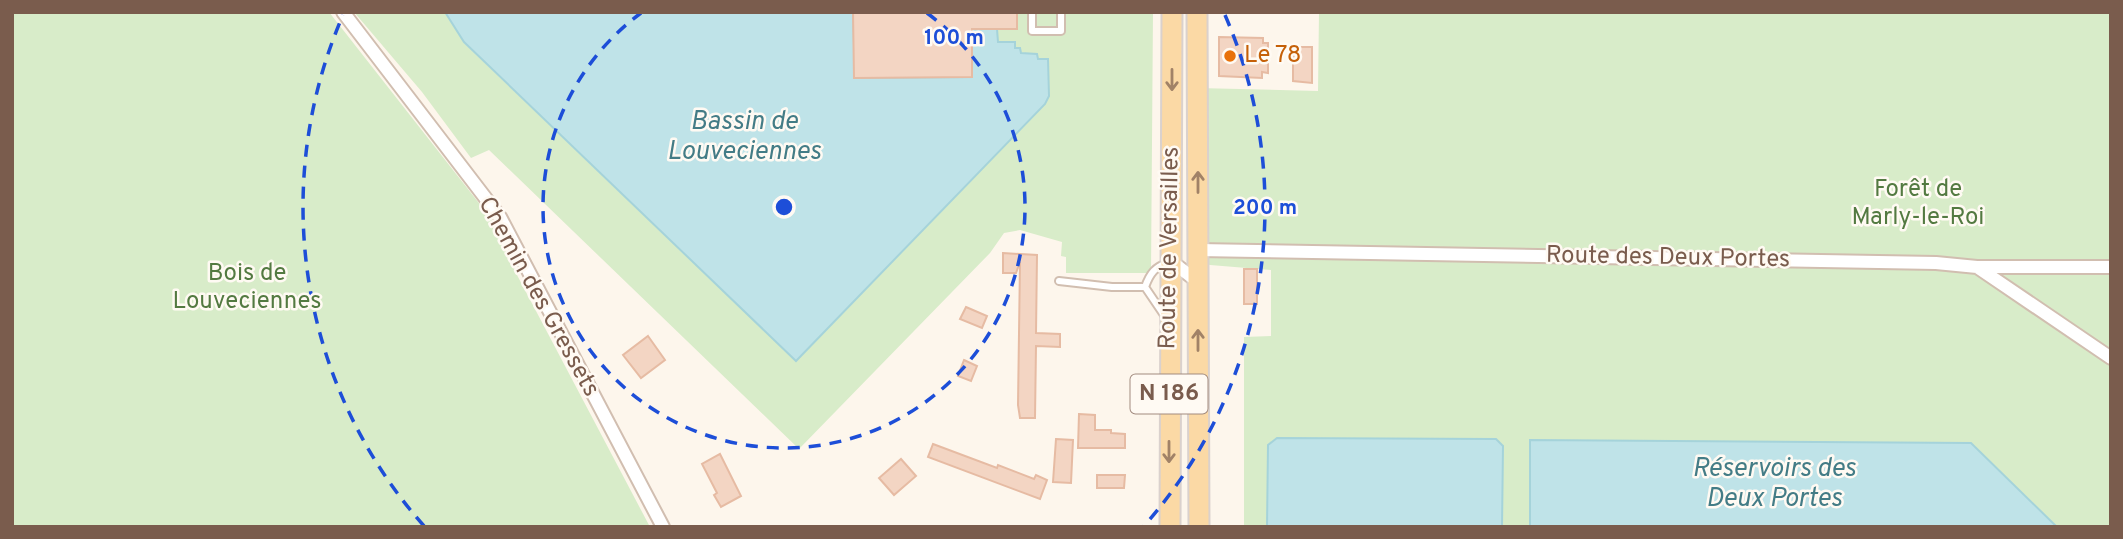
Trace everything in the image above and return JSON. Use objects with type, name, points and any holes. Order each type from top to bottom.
[{"type":"main road","name":"Route de Versailles","points":[[1170,527],[1172,12]]},
{"type":"main road","name":"Route de Versailles","points":[[1197,12],[1199,527]]},
{"type":"street","name":"Chemin des Gressets","points":[[343,12],[499,217],[663,527]]},
{"type":"street","name":"Route des Deux Portes","points":[[1198,250],[1936,263],[1977,267],[2111,358]]},
{"type":"street","points":[[1171,261],[1198,282]]},
{"type":"street","points":[[1977,267],[2111,267]]},
{"type":"lane","points":[[1032,12],[1032,31],[1061,31],[1061,12]]},
{"type":"lane","points":[[1169,322],[1146,287],[1150,273],[1171,261]]},
{"type":"lane","points":[[1059,281],[1112,287],[1146,287]]},
{"type":"green space","name":"Bois de Louveciennes","points":[[12,12],[329,12],[493,221],[517,275],[650,527],[12,527]]},
{"type":"green space","points":[[354,12],[445,12],[464,43],[796,361],[1038,59],[1037,54],[1021,53],[997,42],[986,12],[1153,12],[1151,273],[1066,273],[1066,257],[1061,256],[1062,242],[1020,230],[1004,233],[990,253],[799,449],[489,150],[471,158],[422,92]]},
{"type":"green space","name":"Forêt de Marly-le-Roi","points":[[1319,12],[2111,12],[2111,527],[2057,527],[1971,443],[1530,440],[1530,527],[1502,527],[1503,446],[1268,445],[1267,527],[1244,527],[1244,337],[1271,336],[1271,270],[1198,264],[1197,88],[1318,91]]},
{"type":"water","name":"Bassin de Louveciennes","points":[[445,12],[853,12],[855,78],[972,77],[971,12],[992,23],[992,29],[997,29],[998,42],[1015,42],[1015,48],[1020,48],[1021,53],[1037,54],[1038,59],[1048,59],[1049,96],[1045,104],[796,361],[464,42]]},
{"type":"water","points":[[1277,438],[1496,439],[1503,446],[1502,527],[1267,527],[1268,445]]},
{"type":"water","name":"Réservoirs des Deux Portes","points":[[1530,440],[1971,443],[2057,527],[1530,527]]},
{"type":"building","points":[[853,12],[1017,12],[1017,29],[972,29],[972,77],[854,78]]},
{"type":"building","points":[[1219,37],[1263,38],[1263,43],[1268,43],[1268,73],[1262,72],[1262,78],[1219,76]]},
{"type":"building","points":[[1293,47],[1312,47],[1312,83],[1293,81]]},
{"type":"building","points":[[1003,253],[1037,255],[1036,333],[1060,334],[1060,347],[1036,346],[1035,418],[1020,418],[1018,405],[1020,262],[1016,273],[1003,273]]},
{"type":"building","points":[[1244,269],[1257,269],[1257,304],[1244,304]]},
{"type":"building","points":[[966,307],[987,316],[982,328],[960,319]]},
{"type":"building","points":[[648,336],[665,360],[641,378],[623,355]]},
{"type":"building","points":[[964,360],[977,366],[971,381],[958,376]]},
{"type":"building","points":[[1079,414],[1095,415],[1095,430],[1111,430],[1111,433],[1125,434],[1125,448],[1078,448]]},
{"type":"building","points":[[1056,439],[1073,440],[1071,483],[1053,482]]},
{"type":"building","points":[[933,444],[997,468],[998,465],[1034,479],[1036,475],[1047,480],[1040,499],[928,457]]},
{"type":"building","points":[[720,454],[741,496],[721,507],[702,464]]},
{"type":"building","points":[[901,459],[916,476],[894,495],[879,478]]},
{"type":"building","points":[[1097,475],[1125,475],[1124,488],[1097,488]]},
{"type":"place","name":"Le 78","points":[[1230,56]]}]
